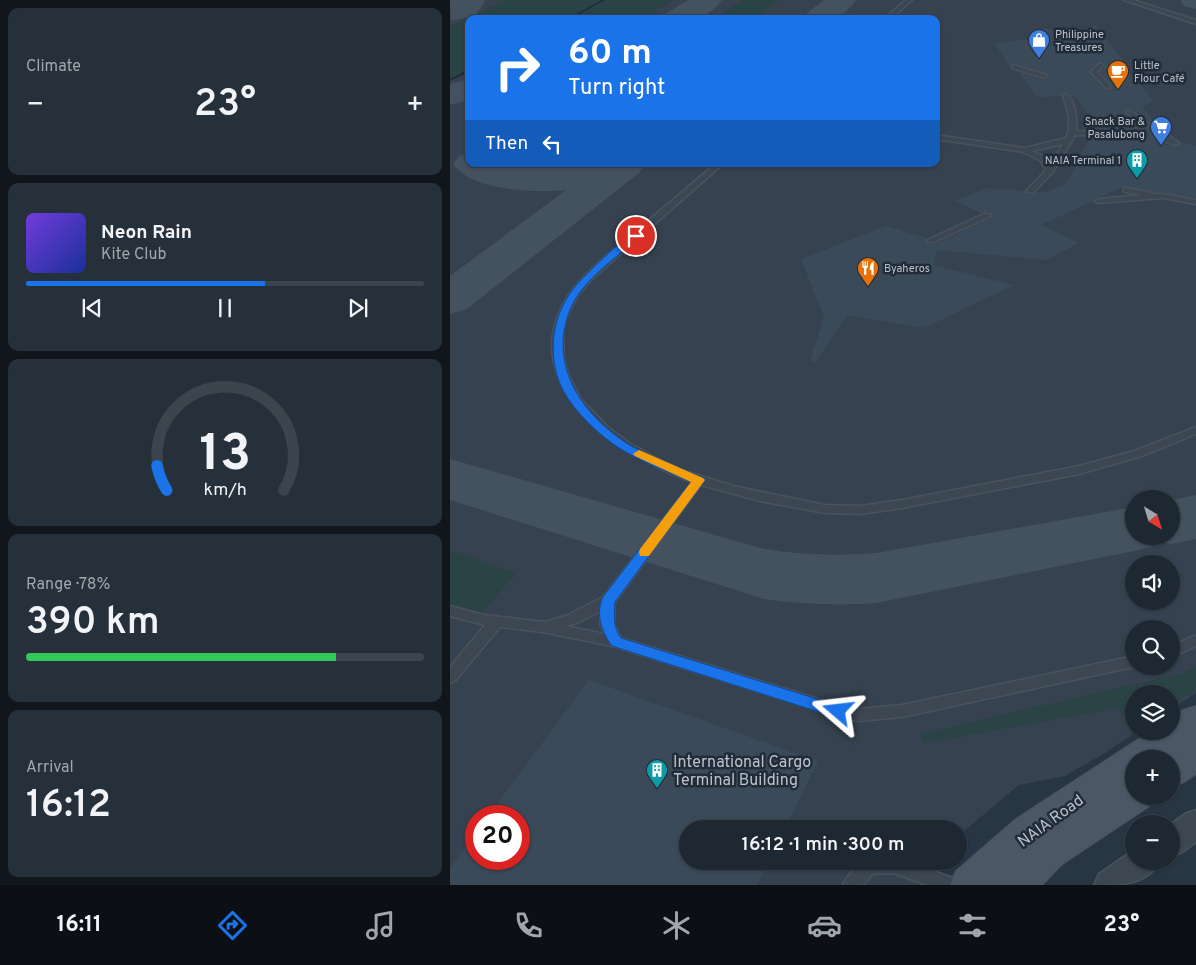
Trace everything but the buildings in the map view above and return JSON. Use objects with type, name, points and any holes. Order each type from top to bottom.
[{"type":"street","points":[[1152,750],[1196,721]]},
{"type":"street","points":[[1180,764],[1196,753]]},
{"type":"street","name":"NAIA Road","points":[[971,885],[1030,832],[1125,768]]},
{"type":"street","name":"NAIA Road","points":[[1013,885],[1048,852],[1125,801]]},
{"type":"street","points":[[1180,836],[1196,824]]},
{"type":"street","points":[[1110,885],[1131,870]]},
{"type":"lane","points":[[892,15],[909,0]]},
{"type":"lane","points":[[1127,0],[1196,22]]},
{"type":"lane","points":[[1100,65],[1094,72],[1108,87]]},
{"type":"lane","points":[[1014,67],[1044,76]]},
{"type":"lane","points":[[1030,191],[1050,170],[1071,136],[1071,109],[1066,96]]},
{"type":"lane","points":[[1129,112],[1147,125]]},
{"type":"lane","points":[[1025,150],[1071,136],[1103,134]]},
{"type":"lane","points":[[1162,135],[1175,142]]},
{"type":"lane","points":[[940,138],[1025,150],[1040,156],[1048,164],[1050,170]]},
{"type":"lane","points":[[715,167],[595,270],[576,291],[565,309],[558,337],[558,353],[564,382],[576,402],[598,426],[629,449],[699,480],[766,498],[827,510],[847,511],[1077,471],[1136,454],[1196,430]]},
{"type":"lane","points":[[1127,190],[1196,202]]},
{"type":"lane","points":[[1099,202],[1163,196]]},
{"type":"lane","points":[[931,240],[987,216]]},
{"type":"lane","points":[[545,628],[572,619],[608,601],[699,480]]},
{"type":"lane","points":[[608,601],[607,624],[616,642]]},
{"type":"lane","points":[[450,611],[463,615],[616,642],[838,711],[858,715],[902,711],[1125,664]]},
{"type":"lane","points":[[450,677],[497,621]]},
{"type":"lane","points":[[1180,648],[1196,640]]},
{"type":"lane","points":[[852,885],[869,866],[893,864],[950,885]]},
{"type":"shaded area","points":[[450,0],[1196,0],[1196,693],[1180,703],[1180,685],[1125,685],[1125,740],[1065,776],[1019,785],[967,828],[967,820],[679,820],[679,870],[931,870],[926,885],[450,885]]},
{"type":"green space","points":[[506,0],[674,0],[649,15],[474,15]]},
{"type":"green space","points":[[743,0],[779,0],[758,15],[721,15]]},
{"type":"green space","points":[[465,19],[465,74],[450,79],[450,26]]},
{"type":"green space","points":[[450,550],[516,573],[479,616],[450,607]]},
{"type":"green space","points":[[1196,667],[1196,690],[1180,700],[1180,685],[1132,685],[1180,675]]},
{"type":"green space","points":[[1125,687],[1125,717],[1117,708],[925,743],[920,734]]},
{"type":"waterway","points":[[576,15],[604,0]]},
{"type":"waterway","points":[[450,80],[465,72]]},
{"type":"taxiway","points":[[684,15],[708,0]]},
{"type":"taxiway","points":[[822,15],[842,0]]},
{"type":"taxiway","points":[[450,95],[465,90]]},
{"type":"taxiway","points":[[480,167],[506,176],[525,179],[582,176],[617,168]]},
{"type":"taxiway","points":[[450,299],[622,167]]},
{"type":"taxiway","points":[[450,479],[764,574],[792,578],[834,580],[876,578],[1125,531]]},
{"type":"taxiway","points":[[1180,520],[1196,517]]},
{"type":"slow traffic","points":[[639,454],[699,480],[645,552]]},
{"type":"place","name":"Philippine Treasures","points":[[1039,59]]},
{"type":"place","name":"Little Flour Café","points":[[1118,90]]},
{"type":"place","name":"Snack Bar & Pasalubong","points":[[1161,146]]},
{"type":"place","name":"NAIA Terminal 1","points":[[1137,179]]},
{"type":"place","name":"Byaheros","points":[[868,287]]},
{"type":"place","name":"International Cargo Terminal Building","points":[[657,789]]},
{"type":"route","points":[[636,236],[595,270],[576,291],[565,309],[558,337],[558,353],[564,382],[576,402],[598,426],[629,449],[699,480],[608,601],[607,624],[611,634],[616,642],[838,711]]}]
